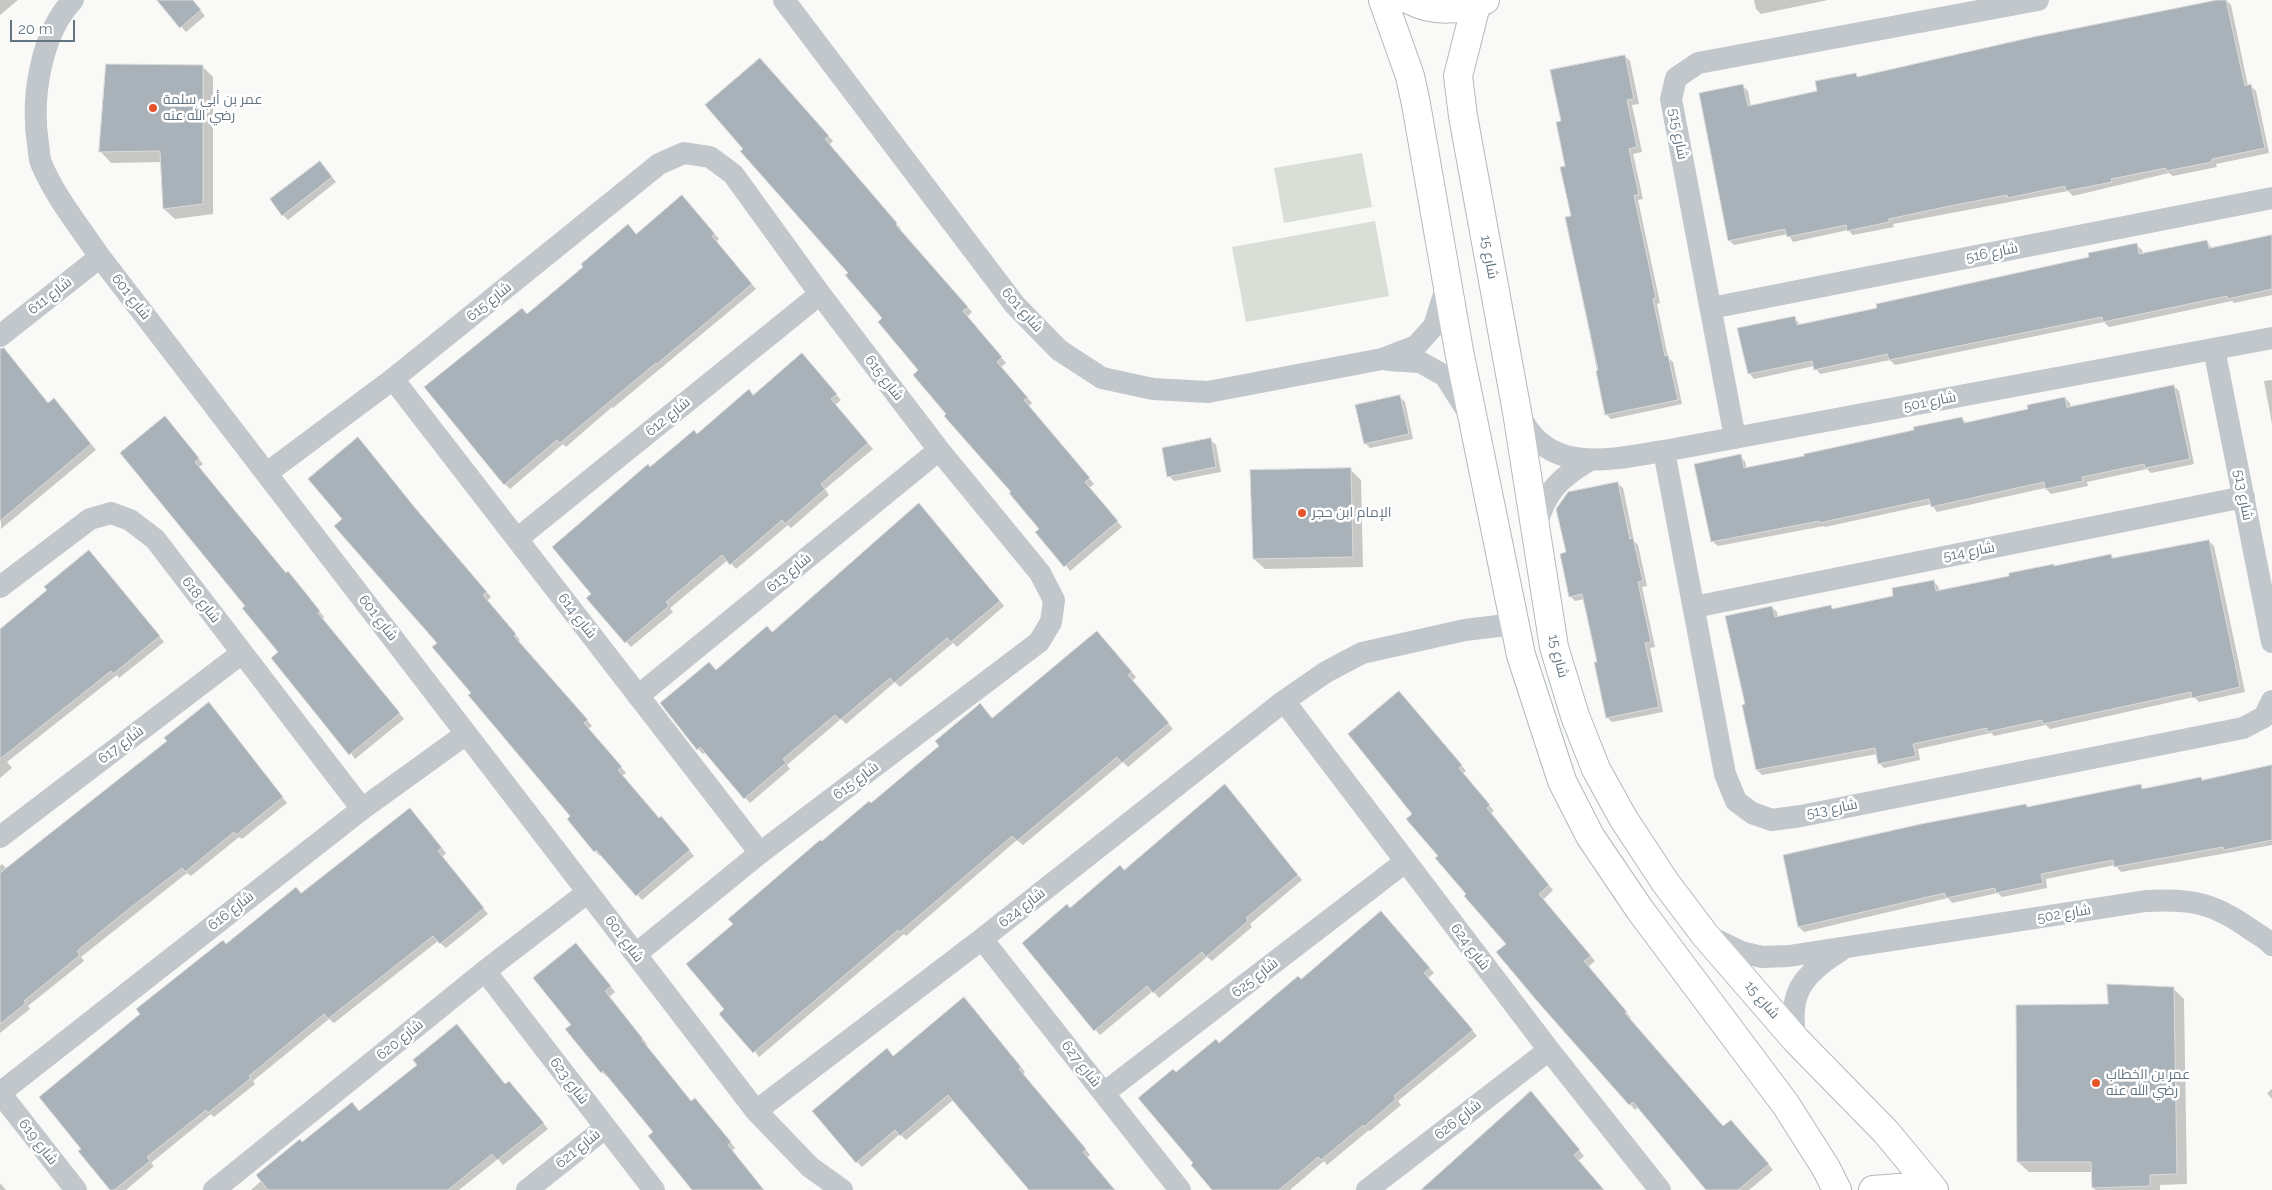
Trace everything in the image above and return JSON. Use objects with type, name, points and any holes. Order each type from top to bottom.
[{"type":"street","name":"شارع 601","points":[[73,0],[67,6],[49,40],[38,82],[34,119],[41,162],[61,200],[100,257],[756,1111],[810,1167],[842,1190]]},
{"type":"street","name":"شارع 601","points":[[784,0],[1015,305],[1059,350],[1102,378],[1152,390],[1208,392],[1382,360],[1416,346],[1434,326],[1447,285]]},
{"type":"street","points":[[1383,0],[1410,76],[1472,418],[1521,655],[1562,781],[1590,836],[1640,910],[1786,1105],[1826,1168],[1837,1190]]},
{"type":"street","points":[[1410,0],[1418,4],[1447,9],[1480,2]]},
{"type":"street","name":"شارع 515","points":[[1735,438],[1672,99],[1676,78],[1698,63],[2038,0]]},
{"type":"street","name":"شارع 15","points":[[1480,2],[1458,76],[1463,116],[1517,412],[1554,646],[1575,716],[1596,769],[1624,818],[1665,882],[1705,935],[1796,1040],[1886,1132],[1934,1190]]},
{"type":"street","name":"شارع 615","points":[[266,474],[393,379],[659,164],[684,153],[710,157],[733,174],[820,294],[939,450],[1040,573],[1054,600],[1051,622],[1039,642],[760,854],[636,954]]},
{"type":"street","name":"شارع 516","points":[[1711,308],[2272,198]]},
{"type":"street","name":"شارع 611","points":[[0,336],[100,257]]},
{"type":"street","name":"شارع 612","points":[[517,539],[820,294]]},
{"type":"street","name":"شارع 501","points":[[1517,412],[1531,433],[1546,446],[1563,456],[1588,461],[1664,451],[2272,338]]},
{"type":"street","name":"شارع 513","points":[[2214,349],[2272,642]]},
{"type":"street","name":"شارع 601","points":[[1382,360],[1420,362],[1445,376],[1472,418]]},
{"type":"street","name":"شارع 614","points":[[393,379],[760,854]]},
{"type":"street","name":"شارع 613","points":[[638,696],[939,450]]},
{"type":"street","name":"شارع 513","points":[[1664,451],[1724,774],[1736,801],[1752,813],[1772,820],[2243,728],[2264,717],[2272,701]]},
{"type":"street","name":"شارع 501","points":[[1536,526],[1542,506],[1553,487],[1569,472],[1588,461]]},
{"type":"street","name":"شارع 514","points":[[1694,607],[2244,497]]},
{"type":"street","name":"شارع 618","points":[[0,587],[90,519],[111,513],[130,520],[155,539],[362,809]]},
{"type":"street","name":"شارع 624","points":[[756,1111],[982,939],[1284,701],[1326,672],[1362,653],[1465,630],[1514,624]]},
{"type":"street","name":"شارع 617","points":[[0,837],[242,653]]},
{"type":"street","name":"شارع 624","points":[[1284,701],[1549,1050],[1660,1190]]},
{"type":"street","name":"شارع 616","points":[[0,1093],[362,809],[466,734]]},
{"type":"street","name":"شارع 625","points":[[1104,1093],[1405,862]]},
{"type":"street","name":"شارع 620","points":[[214,1190],[485,971],[588,892]]},
{"type":"street","name":"شارع 502","points":[[1705,935],[1741,952],[1762,957],[1845,948],[2146,901],[2180,900],[2210,905],[2239,921],[2272,945]]},
{"type":"street","name":"شارع 627","points":[[982,939],[1180,1190]]},
{"type":"street","name":"شارع 502","points":[[1796,1040],[1792,1020],[1795,997],[1805,978],[1820,964],[1845,948]]},
{"type":"street","name":"شارع 623","points":[[485,971],[654,1190]]},
{"type":"street","name":"شارع 626","points":[[1367,1190],[1549,1050]]},
{"type":"street","name":"شارع 619","points":[[0,1093],[76,1190]]},
{"type":"street","name":"شارع 621","points":[[527,1190],[605,1128]]},
{"type":"street","points":[[1873,1190],[1912,1187],[1918,1190]]},
{"type":"shaded area","points":[[1362,153],[1372,207],[1284,223],[1274,168]]},
{"type":"shaded area","points":[[1375,221],[1389,296],[1246,322],[1232,247]]},
{"type":"building","points":[[157,0],[193,0],[201,10],[180,28]]},
{"type":"building","points":[[2217,0],[2226,0],[2245,86],[2251,84],[2265,148],[2212,159],[2212,162],[2166,171],[2166,168],[2111,179],[2112,182],[2066,191],[2065,186],[2007,198],[2007,195],[1945,207],[1889,219],[1889,222],[1847,231],[1846,225],[1787,237],[1785,229],[1728,241],[1699,93],[1743,84],[1748,106],[1817,91],[1815,81],[1856,73],[1857,77],[2033,37]]},
{"type":"building","points":[[1625,55],[1634,99],[1627,100],[1637,147],[1629,149],[1639,195],[1634,195],[1656,298],[1653,299],[1665,356],[1668,355],[1678,400],[1605,415],[1596,371],[1598,370],[1565,217],[1571,216],[1560,167],[1565,166],[1556,122],[1561,121],[1550,70]]},
{"type":"building","points":[[760,58],[829,136],[825,139],[897,223],[896,225],[968,307],[963,311],[1002,357],[997,362],[1028,398],[1024,400],[1090,478],[1085,482],[1118,521],[1064,567],[1035,532],[1039,529],[1009,493],[1011,492],[944,416],[946,414],[913,375],[918,370],[878,322],[882,318],[845,275],[848,273],[740,151],[743,149],[705,105]]},
{"type":"building","name":"عمر بن أبي سلمة رضي الله عنه","points":[[106,64],[203,65],[203,204],[163,209],[160,151],[99,152]]},
{"type":"building","points":[[320,161],[332,177],[282,216],[270,199]]},
{"type":"building","points":[[682,195],[715,234],[712,236],[752,284],[560,443],[557,440],[504,485],[424,387],[522,308],[527,314],[583,267],[581,264],[628,224],[636,234]]},
{"type":"building","points":[[2272,235],[2272,289],[2228,299],[2227,296],[2103,322],[2102,317],[1889,360],[1887,354],[1814,370],[1812,361],[1748,374],[1737,328],[1795,316],[1797,325],[1877,308],[1876,304],[2089,257],[2088,253],[2137,243],[2139,254],[2207,240],[2209,248]]},
{"type":"building","points":[[4,348],[48,403],[54,398],[91,444],[0,521],[0,349]]},
{"type":"building","points":[[802,353],[837,394],[831,399],[868,443],[821,484],[825,489],[785,524],[782,520],[730,565],[722,555],[666,602],[669,606],[625,643],[586,598],[591,594],[552,547],[648,464],[650,467],[694,430],[697,434],[749,389],[753,395]]},
{"type":"building","points":[[2174,385],[2190,459],[2145,468],[2144,464],[2082,477],[2083,481],[2045,489],[2044,482],[1931,507],[1929,499],[1819,523],[1819,521],[1711,542],[1694,464],[1741,454],[1744,468],[1914,430],[1913,427],[1962,417],[1964,423],[2028,409],[2027,405],[2065,397],[2067,407]]},
{"type":"building","points":[[1400,395],[1409,434],[1364,444],[1355,405]]},
{"type":"building","points":[[165,416],[199,458],[195,462],[286,573],[288,571],[320,611],[318,613],[400,713],[349,755],[271,658],[278,652],[242,608],[245,606],[120,453]]},
{"type":"building","points":[[358,437],[487,592],[483,595],[516,634],[514,636],[588,720],[584,723],[622,767],[618,770],[659,818],[661,816],[690,850],[636,896],[596,850],[594,852],[567,819],[570,816],[468,695],[471,693],[432,647],[437,643],[334,526],[342,519],[308,479]]},
{"type":"building","points":[[1211,438],[1216,467],[1167,477],[1162,448]]},
{"type":"building","name":"الإمام ابن حجر","points":[[1351,468],[1353,557],[1253,559],[1250,470]]},
{"type":"building","points":[[1618,482],[1630,539],[1633,538],[1643,581],[1638,582],[1651,642],[1645,643],[1659,707],[1606,718],[1594,662],[1597,662],[1582,594],[1569,597],[1560,554],[1566,552],[1556,509],[1568,492]]},
{"type":"building","points":[[919,503],[1000,601],[951,642],[947,638],[894,683],[890,678],[840,720],[835,715],[783,759],[786,763],[744,799],[700,747],[697,750],[660,703],[709,662],[716,670],[767,626],[772,632]]},
{"type":"building","points":[[2209,540],[2240,687],[2192,698],[2191,692],[2043,724],[2042,720],[1987,732],[1987,728],[1913,744],[1916,756],[1878,764],[1875,748],[1756,770],[1742,705],[1745,704],[1725,616],[1772,606],[1775,617],[1831,605],[1832,609],[1893,596],[1892,588],[1934,580],[1936,591],[2009,576],[2009,573],[2054,564],[2054,566],[2111,554],[2112,558]]},
{"type":"building","points":[[89,550],[160,636],[113,674],[111,671],[0,759],[0,629],[47,590],[44,587]]},
{"type":"building","points":[[1097,631],[1132,672],[1128,675],[1169,723],[1122,763],[1117,757],[1017,841],[1012,836],[900,932],[898,930],[753,1053],[719,1014],[724,1009],[686,964],[733,924],[728,919],[820,840],[822,841],[869,801],[871,803],[939,746],[935,741],[980,703],[992,718]]},
{"type":"building","points":[[1399,691],[1462,765],[1459,768],[1490,805],[1487,808],[1549,885],[1539,894],[1591,956],[1584,961],[1627,1012],[1625,1013],[1723,1126],[1731,1120],[1769,1164],[1738,1190],[1706,1190],[1633,1102],[1629,1105],[1496,952],[1506,944],[1464,896],[1466,894],[1435,858],[1438,856],[1406,819],[1412,814],[1348,734]]},
{"type":"building","points":[[209,702],[283,797],[236,835],[234,832],[185,872],[182,868],[130,908],[77,951],[80,955],[24,1001],[26,1003],[0,1024],[0,873],[167,741],[164,738]]},
{"type":"building","points":[[2272,765],[2272,840],[2224,850],[2223,847],[2114,867],[2113,860],[2041,874],[2043,883],[1996,893],[1995,888],[1946,898],[1945,893],[1798,927],[1783,855],[1921,824],[2026,804],[2027,807],[2141,784],[2142,789],[2201,777],[2202,780]]},
{"type":"building","points":[[1225,784],[1298,875],[1246,918],[1248,921],[1206,957],[1202,952],[1153,993],[1147,986],[1094,1031],[1022,943],[1067,904],[1070,908],[1120,865],[1124,870]]},
{"type":"building","points":[[410,808],[442,848],[438,851],[484,908],[440,944],[433,936],[328,1019],[324,1014],[249,1076],[251,1078],[208,1113],[206,1110],[147,1157],[150,1161],[114,1190],[110,1190],[78,1151],[81,1149],[39,1097],[140,1014],[136,1009],[223,940],[226,944],[296,887],[301,893]]},
{"type":"building","points":[[1381,911],[1430,968],[1424,973],[1473,1030],[1394,1096],[1396,1099],[1364,1127],[1363,1125],[1321,1160],[1318,1157],[1279,1190],[1212,1190],[1191,1165],[1193,1163],[1138,1098],[1173,1069],[1176,1072],[1216,1039],[1219,1043],[1298,976],[1301,979]]},
{"type":"building","points":[[576,943],[611,986],[605,991],[642,1040],[691,1101],[695,1098],[731,1142],[728,1145],[764,1190],[692,1190],[648,1136],[653,1132],[603,1071],[601,1073],[565,1029],[571,1025],[533,978]]},
{"type":"building","name":"عمر بن الخطاب رضي الله عنه","points":[[2107,984],[2174,987],[2177,1174],[2150,1175],[2150,1186],[2092,1188],[2091,1162],[2017,1162],[2016,1005],[2108,1004]]},
{"type":"building","points":[[964,997],[1021,1067],[1019,1069],[1086,1149],[1083,1152],[1115,1190],[1029,1190],[948,1095],[900,1136],[895,1130],[856,1163],[812,1111],[887,1048],[893,1056]]},
{"type":"building","points":[[457,1024],[505,1084],[509,1081],[544,1123],[497,1160],[492,1154],[448,1190],[268,1190],[256,1175],[300,1139],[302,1142],[352,1102],[359,1111],[417,1065],[413,1060]]},
{"type":"building","points":[[1531,1091],[1580,1150],[1574,1155],[1604,1190],[1421,1190]]},
{"type":"place","name":"عمر بن أبي سلمة رضي الله عنه","points":[[153,108]]},
{"type":"place","name":"الإمام ابن حجر","points":[[1302,513]]},
{"type":"place","name":"عمر بن الخطاب رضي الله عنه","points":[[2096,1083]]}]
